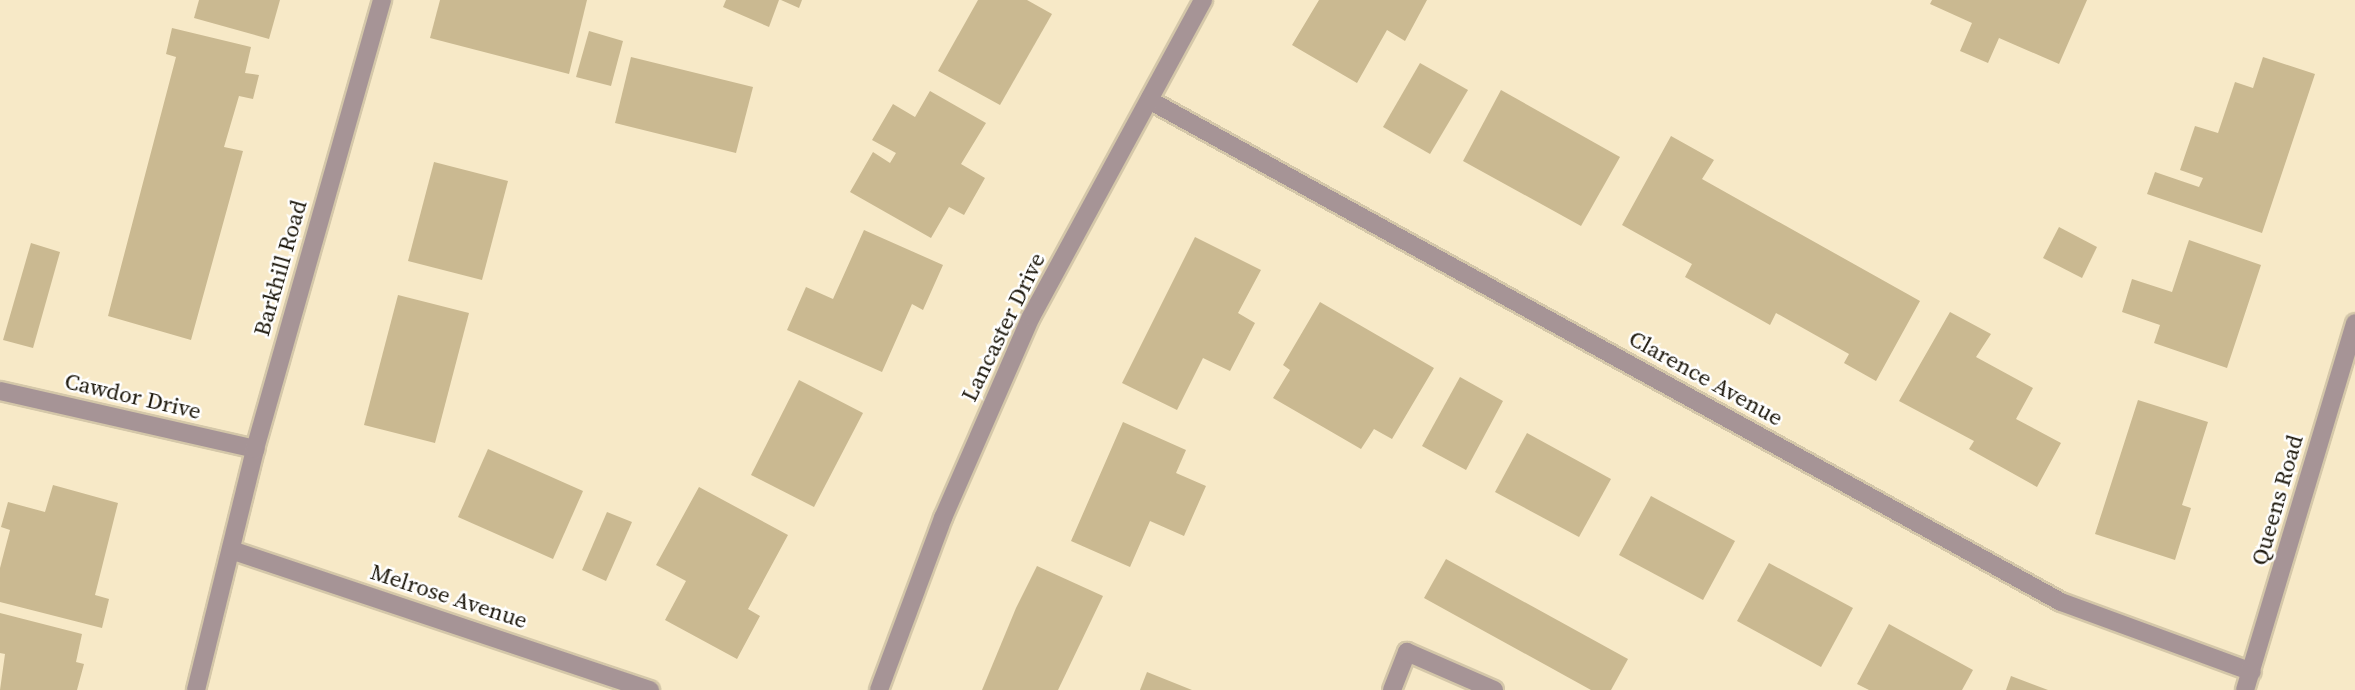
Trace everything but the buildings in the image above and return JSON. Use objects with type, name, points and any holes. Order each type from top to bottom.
[{"type":"street","name":"Barkhill Road","points":[[196,690],[255,449],[382,0]]},
{"type":"street","name":"Lancaster Drive","points":[[879,690],[943,518],[1031,317],[1203,0]]},
{"type":"street","name":"Clarence Avenue","points":[[1149,100],[2061,602],[2252,672]]},
{"type":"street","name":"Queens Road","points":[[2245,690],[2355,323]]},
{"type":"street","name":"Cawdor Drive","points":[[0,391],[255,449]]},
{"type":"street","name":"Melrose Avenue","points":[[231,550],[650,690]]},
{"type":"street","points":[[1392,690],[1407,652],[1494,690]]}]
